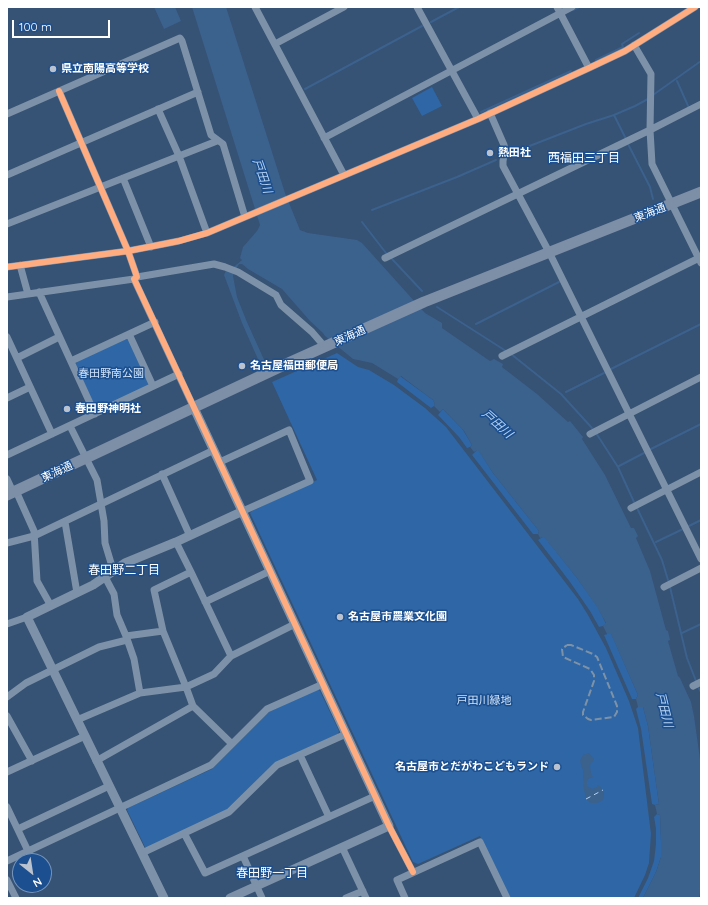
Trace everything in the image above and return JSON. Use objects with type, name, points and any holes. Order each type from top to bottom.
[{"type":"main road","name":"東海通","points":[[12,493],[424,302],[701,192]]},
{"type":"street","points":[[255,7],[344,174]]},
{"type":"street","points":[[275,44],[344,7]]},
{"type":"street","points":[[417,7],[478,119]]},
{"type":"street","points":[[324,138],[452,71],[559,10],[572,7]]},
{"type":"street","points":[[7,267],[128,251],[179,241],[207,233],[292,198],[344,174],[478,119],[626,51],[695,7]]},
{"type":"street","points":[[559,10],[589,68]]},
{"type":"street","points":[[7,114],[180,38],[212,135],[217,141],[223,144],[245,217]]},
{"type":"street","points":[[502,356],[700,260],[652,164],[650,130],[651,74],[634,45]]},
{"type":"street","points":[[59,91],[128,251],[136,278],[155,322],[389,826],[413,872]]},
{"type":"street","points":[[7,175],[198,92]]},
{"type":"street","points":[[385,258],[701,104]]},
{"type":"street","points":[[158,109],[179,156],[207,233]]},
{"type":"street","points":[[490,113],[504,145],[505,150],[502,161],[503,166],[549,252],[701,559]]},
{"type":"street","points":[[7,224],[217,141]]},
{"type":"street","points":[[123,178],[151,247]]},
{"type":"street","points":[[7,297],[136,278],[214,264],[233,270],[276,295],[281,304],[312,332],[325,347]]},
{"type":"street","points":[[20,265],[28,294]]},
{"type":"street","points":[[39,292],[95,414]]},
{"type":"street","points":[[71,361],[155,322]]},
{"type":"street","points":[[129,334],[153,386]]},
{"type":"street","points":[[16,358],[60,337]]},
{"type":"street","points":[[8,341],[52,434]]},
{"type":"street","points":[[7,455],[179,374]]},
{"type":"street","points":[[590,434],[701,377]]},
{"type":"street","points":[[7,398],[30,388]]},
{"type":"street","points":[[70,426],[97,480],[104,521],[105,543],[111,563],[115,570]]},
{"type":"street","points":[[7,624],[27,618],[51,606],[105,577],[125,563],[190,536],[310,481],[288,430],[220,462]]},
{"type":"street","points":[[7,543],[34,536],[214,450]]},
{"type":"street","points":[[631,508],[701,472]]},
{"type":"street","points":[[162,474],[190,536]]},
{"type":"street","points":[[7,480],[12,493],[34,531],[37,581],[51,606]]},
{"type":"street","points":[[65,522],[77,592]]},
{"type":"street","points":[[176,542],[231,656]]},
{"type":"street","points":[[664,587],[701,568]]},
{"type":"street","points":[[205,602],[270,571]]},
{"type":"street","points":[[191,572],[154,590],[163,631],[193,706],[232,744]]},
{"type":"street","points":[[105,577],[114,594],[117,616],[134,659],[140,693]]},
{"type":"street","points":[[27,618],[164,898]]},
{"type":"street","points":[[77,720],[140,693],[186,687],[214,674],[231,656],[295,624]]},
{"type":"street","points":[[8,694],[26,683],[99,647],[126,638],[163,631]]},
{"type":"street","points":[[693,686],[701,682]]},
{"type":"street","points":[[7,861],[211,765],[267,709],[323,684]]},
{"type":"street","points":[[96,761],[193,706]]},
{"type":"street","points":[[7,716],[32,761]]},
{"type":"street","points":[[142,853],[228,812],[277,766],[346,734]]},
{"type":"street","points":[[7,772],[84,736]]},
{"type":"street","points":[[300,755],[329,818]]},
{"type":"street","points":[[18,829],[109,786]]},
{"type":"street","points":[[184,833],[205,873],[375,796]]},
{"type":"street","points":[[7,807],[28,851]]},
{"type":"street","points":[[230,898],[389,826]]},
{"type":"street","points":[[405,898],[397,880],[480,842],[507,898]]},
{"type":"street","points":[[342,847],[366,898]]},
{"type":"street","points":[[243,856],[262,898]]},
{"type":"street","points":[[7,880],[16,898]]},
{"type":"street","points":[[346,898],[362,890]]},
{"type":"green space","points":[[432,87],[442,106],[422,116],[412,98]]},
{"type":"green space","name":"春田野南公園","points":[[127,339],[129,340],[149,383],[148,386],[98,409],[95,408],[76,364],[77,361]]},
{"type":"green space","name":"戸田川緑地","points":[[337,353],[358,367],[369,370],[394,385],[425,408],[446,427],[578,599],[606,648],[629,701],[638,728],[651,834],[649,863],[634,898],[509,898],[480,836],[418,864],[413,862],[250,513],[317,480],[272,382]]},
{"type":"green space","points":[[400,376],[433,400],[435,404],[434,406],[431,408],[397,382]]},
{"type":"green space","points":[[443,409],[463,430],[472,445],[470,447],[467,448],[459,437],[438,415]]},
{"type":"green space","points":[[478,449],[493,473],[539,531],[538,534],[533,534],[472,455]]},
{"type":"green space","points":[[544,536],[598,607],[606,624],[599,627],[570,582],[538,540]]},
{"type":"green space","points":[[611,633],[638,695],[636,699],[632,699],[604,635]]},
{"type":"green space","points":[[317,689],[320,691],[339,731],[338,734],[275,763],[225,811],[147,848],[145,847],[127,810],[128,808],[212,769],[269,712]]},
{"type":"green space","points":[[638,707],[643,707],[648,726],[659,804],[655,805],[652,804],[641,729],[636,709]]},
{"type":"green space","points":[[657,814],[660,815],[661,857],[656,872],[643,898],[638,898],[648,878],[654,861],[656,829],[654,817]]},
{"type":"water","points":[[154,7],[175,7],[181,21],[164,29]]},
{"type":"water","name":"戸田川","points":[[192,7],[226,7],[285,193],[300,230],[308,233],[357,240],[362,243],[425,313],[442,323],[442,328],[490,361],[494,359],[503,364],[502,367],[537,394],[568,422],[570,421],[583,437],[582,439],[605,475],[631,528],[634,528],[638,536],[636,538],[650,571],[666,630],[668,631],[670,640],[668,641],[678,676],[691,702],[701,766],[701,889],[699,898],[643,898],[656,872],[661,857],[661,841],[660,815],[657,814],[655,805],[659,804],[648,726],[643,707],[638,707],[636,699],[638,695],[611,634],[607,634],[603,626],[606,623],[597,607],[577,578],[544,537],[540,538],[538,534],[539,531],[493,473],[478,450],[474,452],[470,447],[472,445],[464,431],[443,409],[440,412],[434,406],[435,404],[433,400],[401,376],[398,379],[372,363],[353,359],[325,336],[282,289],[242,264],[239,264],[233,276],[237,297],[266,364],[261,366],[242,323],[224,275],[226,270],[229,271],[242,260],[240,258],[243,247],[257,231],[260,225]]},
{"type":"water","points":[[589,753],[594,759],[590,766],[593,777],[588,779],[587,786],[592,789],[598,785],[604,793],[603,800],[597,803],[591,803],[586,799],[584,789],[583,770],[580,761],[583,755]]},
{"type":"waterway","points":[[431,22],[459,7]]},
{"type":"waterway","points":[[573,10],[579,7]]},
{"type":"waterway","points":[[305,89],[422,26]]},
{"type":"waterway","points":[[596,60],[623,47],[622,44],[639,33]]},
{"type":"waterway","points":[[653,95],[701,61]]},
{"type":"waterway","points":[[481,112],[571,71]]},
{"type":"waterway","points":[[677,81],[689,108]]},
{"type":"waterway","points":[[509,154],[586,124],[614,115],[648,99]]},
{"type":"waterway","points":[[614,115],[626,139]]},
{"type":"waterway","points":[[628,144],[650,187],[653,199]]},
{"type":"waterway","points":[[372,210],[496,160]]},
{"type":"waterway","points":[[362,222],[386,253]]},
{"type":"waterway","points":[[392,259],[422,291]]},
{"type":"waterway","points":[[476,324],[559,282]]},
{"type":"waterway","points":[[437,307],[506,351]]},
{"type":"waterway","points":[[611,369],[701,324]]},
{"type":"waterway","points":[[511,354],[561,394],[592,428]]},
{"type":"waterway","points":[[566,392],[604,373]]},
{"type":"waterway","points":[[651,449],[701,424]]},
{"type":"waterway","points":[[596,433],[618,467],[634,502]]},
{"type":"waterway","points":[[619,466],[644,453]]},
{"type":"waterway","points":[[637,508],[662,560],[668,580]]},
{"type":"waterway","points":[[689,526],[701,520]]},
{"type":"waterway","points":[[656,542],[683,529]]},
{"type":"waterway","points":[[670,587],[687,658],[696,681]]},
{"type":"waterway","points":[[682,633],[701,624]]},
{"type":"waterway","points":[[698,687],[701,692]]},
{"type":"ferry route","points":[[586,799],[603,790]]},
{"type":"railway","points":[[567,645],[571,645],[597,657],[617,706],[617,712],[614,717],[591,720],[583,715],[594,681],[594,675],[590,669],[563,657],[562,649],[567,645]]},
{"type":"cycle path","points":[[7,267],[128,251],[179,241],[207,233],[478,119],[589,68],[625,51],[695,7]]},
{"type":"cycle path","points":[[59,91],[128,251],[137,277],[134,279],[389,826],[413,872]]},
{"type":"place","name":"県立南陽高等学校","points":[[53,69]]},
{"type":"place","name":"熱田社","points":[[490,153]]},
{"type":"place","name":"名古屋福田郵便局","points":[[242,366]]},
{"type":"place","name":"春田野神明社","points":[[67,409]]},
{"type":"place","name":"名古屋市農業文化園","points":[[340,617]]},
{"type":"place","name":"名古屋市とだがわこどもランド","points":[[557,767]]},
{"type":"district","name":"西福田三丁目","points":[[584,158]]},
{"type":"district","name":"春田野二丁目","points":[[124,570]]},
{"type":"district","name":"春田野一丁目","points":[[272,873]]}]
